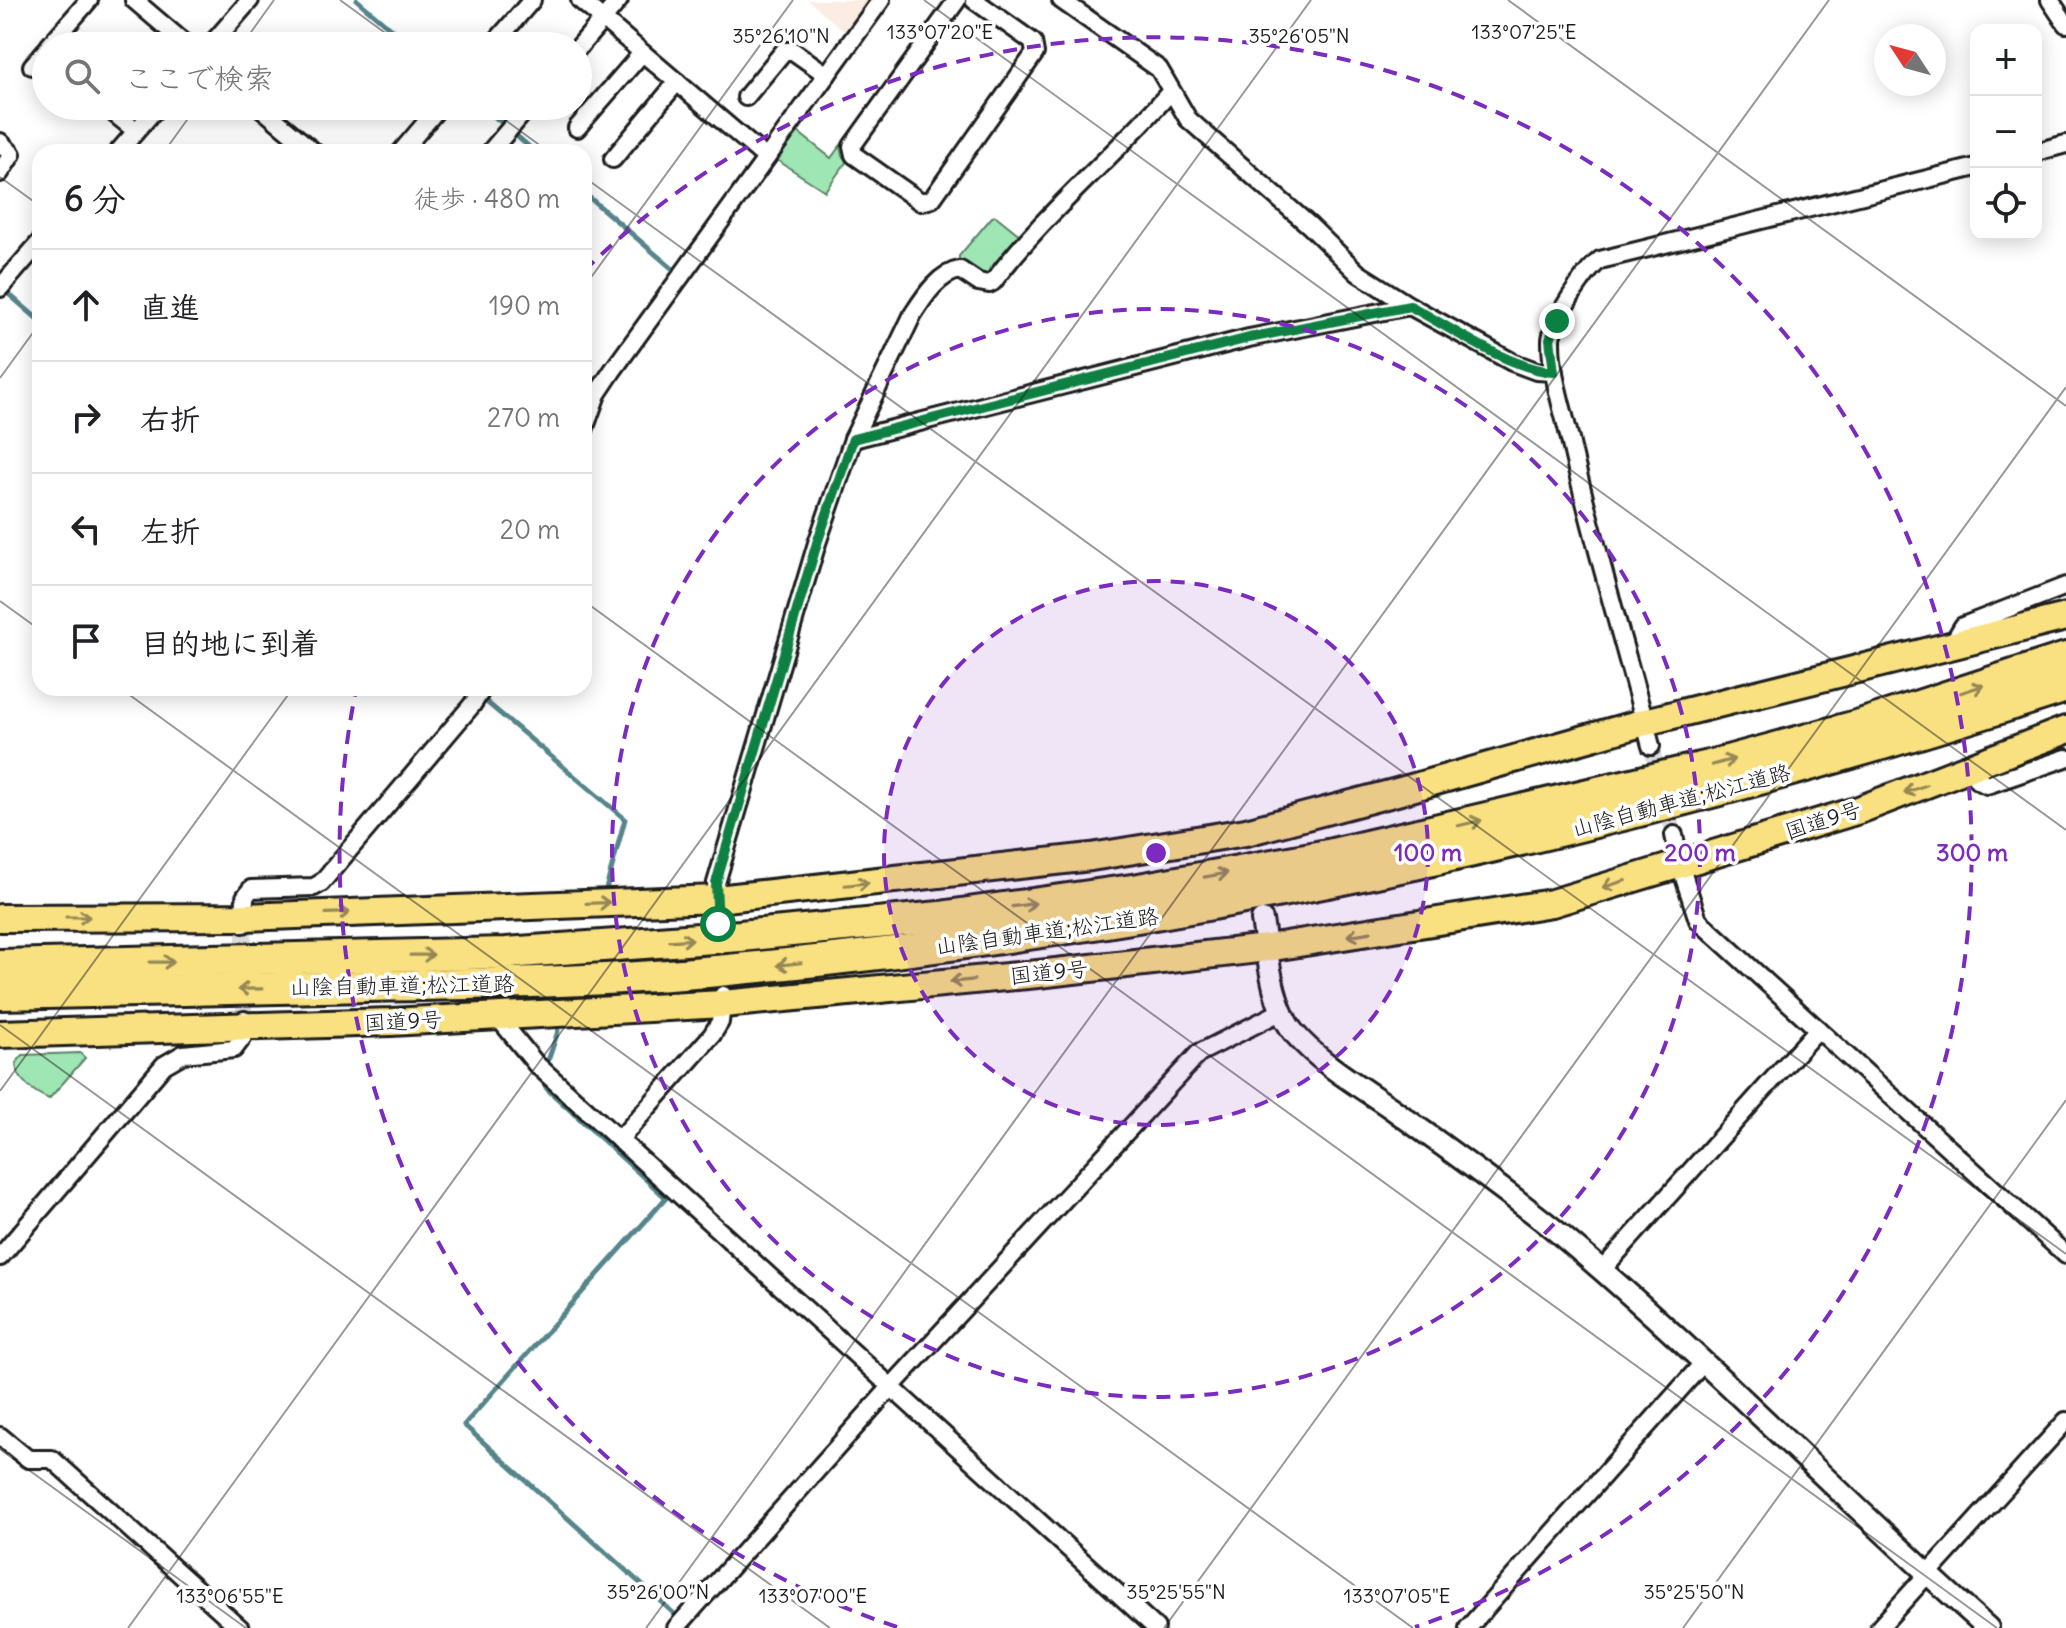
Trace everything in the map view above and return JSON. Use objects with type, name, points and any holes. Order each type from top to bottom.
[{"type":"highway","points":[[0,918],[244,922],[717,911],[1091,857],[1248,843],[1397,792],[1648,734],[1951,646],[2066,617]]},
{"type":"highway","name":"山陰自動車道;松江道路","points":[[0,965],[506,953],[940,917],[1139,889],[1328,855],[1709,766],[1860,725],[2066,658]]},
{"type":"highway","name":"山陰自動車道;松江道路","points":[[0,994],[515,983],[744,969],[945,947],[1144,918],[1338,882],[1715,793],[1875,748],[2066,687]]},
{"type":"highway","name":"国道9号","points":[[0,1034],[497,1016],[1038,974],[1267,948],[1552,903],[1859,810],[2066,730]]},
{"type":"highway","points":[[0,957],[90,963]]},
{"type":"street","points":[[62,32],[89,0]]},
{"type":"street","points":[[134,0],[172,32]]},
{"type":"street","points":[[222,32],[250,0]]},
{"type":"street","points":[[504,32],[532,0]]},
{"type":"street","points":[[580,0],[766,158]]},
{"type":"street","points":[[592,32],[619,0]]},
{"type":"street","points":[[592,389],[881,0]]},
{"type":"street","points":[[957,0],[852,146],[854,155],[921,202],[932,199],[1035,53],[1033,42],[974,0]]},
{"type":"street","points":[[1061,0],[1159,69],[1188,119],[1310,226],[1358,273],[1410,306],[1512,362],[1536,371],[1554,372]]},
{"type":"street","points":[[2050,0],[2066,24]]},
{"type":"street","points":[[746,97],[784,51],[793,51],[827,75]]},
{"type":"street","points":[[592,111],[642,53]]},
{"type":"street","points":[[613,159],[677,82]]},
{"type":"street","points":[[717,911],[716,883],[817,543],[853,439],[913,314],[926,295],[950,272],[960,270],[984,284],[993,282],[1021,244],[1140,127],[1171,91]]},
{"type":"street","points":[[122,120],[136,131]]},
{"type":"street","points":[[125,144],[146,120]]},
{"type":"street","points":[[276,120],[304,144]]},
{"type":"street","points":[[408,144],[428,120]]},
{"type":"street","points":[[497,144],[517,120]]},
{"type":"street","points":[[577,128],[584,120]]},
{"type":"street","points":[[0,142],[12,154],[0,173]]},
{"type":"street","points":[[2042,150],[2066,144]]},
{"type":"street","points":[[1648,734],[1582,490],[1554,372],[1550,339],[1557,321],[1591,267],[1600,260],[1972,168]]},
{"type":"street","points":[[4,279],[32,250]]},
{"type":"street","points":[[853,439],[1249,338],[1410,306]]},
{"type":"street","points":[[1951,646],[1963,626],[2066,586]]},
{"type":"street","points":[[244,922],[245,897],[251,889],[314,887],[321,883],[478,696]]},
{"type":"street","points":[[1972,768],[1977,780],[1987,785],[2066,758]]},
{"type":"street","points":[[1674,835],[1698,920],[2066,1255]]},
{"type":"street","points":[[1262,920],[1280,1012],[1296,1036],[1522,1204],[1601,1271],[1704,1362],[1988,1628]]},
{"type":"street","points":[[619,1140],[712,1035],[720,1022],[723,998]]},
{"type":"street","points":[[680,1624],[890,1388],[1199,1053],[1280,1012]]},
{"type":"street","points":[[497,1016],[536,1064],[1156,1628]]},
{"type":"street","points":[[0,1257],[164,1065],[183,1054],[234,1049],[243,1037],[244,1023]]},
{"type":"street","points":[[1601,1271],[1818,1029]]},
{"type":"street","points":[[1468,1628],[1704,1362]]},
{"type":"street","points":[[1879,1628],[2066,1421]]},
{"type":"street","points":[[0,1436],[28,1459],[52,1459],[240,1628]]},
{"type":"shaded area","points":[[808,0],[868,0],[845,32]]},
{"type":"green space","points":[[798,132],[831,158],[840,146],[842,156],[847,161],[825,191],[777,160]]},
{"type":"green space","points":[[996,216],[1022,237],[991,277],[983,278],[959,256]]},
{"type":"green space","points":[[80,1053],[85,1058],[49,1099],[27,1085],[17,1069],[16,1063],[23,1055]]},
{"type":"waterway","points":[[357,0],[395,32]]},
{"type":"waterway","points":[[499,120],[505,125]]},
{"type":"waterway","points":[[512,132],[526,144]]},
{"type":"waterway","points":[[592,200],[674,270]]},
{"type":"waterway","points":[[4,290],[32,314]]},
{"type":"waterway","points":[[479,696],[625,819],[606,889]]},
{"type":"waterway","points":[[546,1067],[558,1031]]},
{"type":"waterway","points":[[543,1082],[666,1198],[464,1425],[690,1628]]},
{"type":"tunnel","points":[[1651,746],[1674,835]]},
{"type":"tunnel","points":[[244,927],[244,1019]]},
{"type":"route","points":[[718,924],[716,883],[817,543],[853,439],[1249,338],[1410,306],[1512,362],[1536,371],[1554,372],[1550,339],[1557,321]]}]
